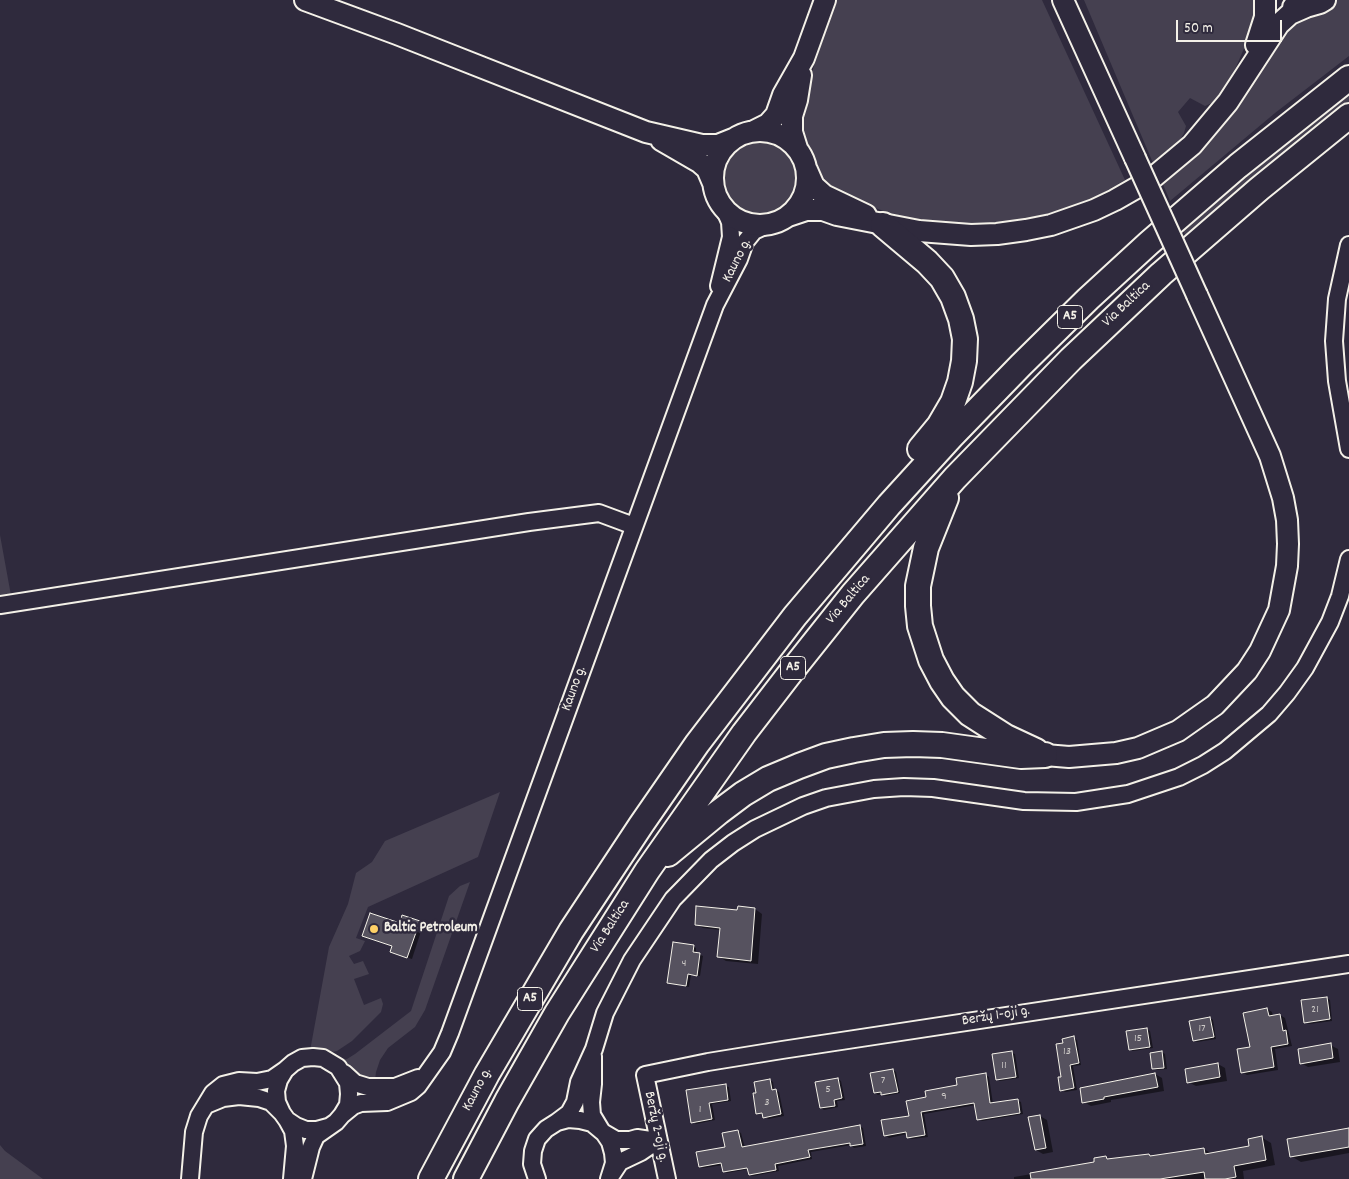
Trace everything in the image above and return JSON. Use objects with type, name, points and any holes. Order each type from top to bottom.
[{"type":"highway","name":"Via Baltica","points":[[640,825],[703,736],[795,616],[889,505],[951,437],[1088,299],[1149,243],[1238,166],[1349,78]]},
{"type":"highway","name":"Via Baltica","points":[[466,1179],[507,1101],[558,1013],[647,871],[744,733],[853,594],[955,478],[1071,359],[1161,274],[1259,189],[1349,116]]},
{"type":"highway","points":[[820,586],[858,526],[939,426],[954,402],[962,375],[965,339],[961,318],[953,297],[942,278],[927,262],[883,224]]},
{"type":"highway","points":[[955,478],[938,516],[921,567],[918,606],[923,638],[931,660],[942,681],[970,714],[1006,737],[1045,755]]},
{"type":"highway","points":[[647,871],[743,794],[768,779],[826,756],[884,745],[913,744],[942,745],[1020,756],[1045,755]]},
{"type":"highway","name":"Kauno g.","points":[[431,1179],[486,1074],[523,1011],[571,931],[640,825]]},
{"type":"main road","points":[[304,0],[397,34],[646,132],[702,145],[718,145],[768,124],[776,114],[783,96],[804,58],[825,0]]},
{"type":"main road","points":[[1045,755],[1070,757],[1116,753],[1144,746],[1178,731],[1215,706],[1247,671],[1267,638],[1279,610],[1284,588],[1288,551],[1287,520],[1283,498],[1270,456],[1063,0]]},
{"type":"main road","points":[[1243,80],[1262,32],[1265,17],[1265,0]]},
{"type":"main road","points":[[1275,0],[1292,7],[1306,8]]},
{"type":"main road","points":[[646,132],[699,162],[707,169],[717,196],[724,208],[744,222],[757,225],[769,224],[806,210],[823,210],[837,215],[946,235],[997,234],[1051,225],[1094,210],[1134,190],[1173,162],[1209,127],[1243,80],[1279,24],[1290,14],[1325,0]]},
{"type":"main road","points":[[804,58],[797,100],[792,116],[792,132],[814,186],[824,195],[842,202],[883,224]]},
{"type":"main road","points":[[754,131],[770,131],[778,134],[785,137],[798,148]]},
{"type":"main road","points":[[713,183],[717,158],[733,139]]},
{"type":"main road","points":[[788,216],[798,207],[804,196],[807,170]]},
{"type":"street","name":"Kauno g.","points":[[715,305],[730,237],[730,222],[724,208]]},
{"type":"street","name":"Kauno g.","points":[[342,1115],[353,1106],[361,1103],[387,1102],[403,1096],[418,1086],[442,1052],[715,305],[745,242],[754,231],[769,224]]},
{"type":"street","points":[[1349,245],[1337,299],[1334,341],[1337,381],[1349,449]]},
{"type":"street","points":[[0,605],[529,522],[599,513],[634,526]]},
{"type":"street","points":[[536,1178],[532,1164],[533,1151],[538,1139],[546,1129],[569,1113],[575,1102],[579,1082],[594,1048],[605,1013],[632,960],[669,906],[711,860],[755,829],[778,816],[826,798],[874,789],[904,787],[932,788],[1024,801],[1076,802],[1128,794],[1179,776],[1203,765],[1225,751],[1269,714],[1306,668],[1330,622],[1340,596],[1349,559]]},
{"type":"street","name":"Beržų 1-oji g.","points":[[645,1075],[754,1055],[1349,964]]},
{"type":"street","points":[[594,1048],[593,1084],[590,1102],[592,1115],[610,1142],[614,1152],[614,1163],[610,1177]]},
{"type":"street","points":[[190,1179],[194,1132],[199,1116],[212,1093],[223,1085],[240,1081],[257,1082],[272,1078],[302,1058],[313,1057],[331,1062],[362,1087],[395,1087],[410,1082],[430,1070]]},
{"type":"street","points":[[285,1070],[279,1080],[276,1091],[277,1102],[293,1132],[296,1146],[292,1179]]},
{"type":"street","points":[[303,1179],[311,1147],[316,1136],[336,1122],[348,1105],[350,1094],[348,1083],[343,1073]]},
{"type":"street","name":"Beržų 2-oji g.","points":[[645,1075],[667,1179]]},
{"type":"street","points":[[206,1105],[223,1098],[239,1096],[259,1098],[271,1102],[296,1126],[306,1130],[328,1127]]},
{"type":"street","points":[[557,1122],[568,1119],[592,1123],[616,1140],[637,1138],[658,1141]]},
{"type":"street","points":[[610,1177],[620,1162],[658,1141]]},
{"type":"shaded area","points":[[837,0],[1042,0],[1125,180],[1089,201],[1006,224],[946,224],[912,219],[886,212],[836,193],[822,182],[803,140],[800,111]]},
{"type":"shaded area","points":[[1084,0],[1257,0],[1258,16],[1226,85],[1212,103],[1205,106],[1190,98],[1178,112],[1186,126],[1179,142],[1153,163]]},
{"type":"shaded area","points":[[1337,0],[1349,0],[1349,56],[1275,113],[1170,201],[1162,182],[1187,162],[1218,131],[1264,67],[1285,26],[1328,7]]},
{"type":"shaded area","points":[[1349,91],[1349,104],[1186,238],[1182,226]]},
{"type":"shaded area","points":[[760,138],[775,141],[788,149],[796,162],[799,177],[796,192],[788,205],[775,213],[760,216],[745,213],[732,205],[724,192],[721,177],[724,162],[732,149],[745,141]]},
{"type":"shaded area","points":[[0,535],[14,612],[0,616]]},
{"type":"shaded area","points":[[500,792],[478,857],[368,907],[356,938],[365,941],[360,951],[349,956],[354,964],[363,961],[369,974],[354,979],[364,1005],[381,998],[383,1004],[381,1012],[352,1041],[337,1051],[310,1051],[329,947],[348,904],[356,873],[372,862],[385,841]]},
{"type":"shaded area","points":[[470,882],[425,1010],[415,1027],[388,1048],[380,1060],[375,1080],[365,1082],[336,1061],[347,1059],[355,1054],[411,1011],[449,896],[460,886]]},
{"type":"shaded area","points":[[0,1145],[5,1151],[43,1179],[0,1179]]},
{"type":"building","points":[[696,906],[737,910],[738,906],[755,908],[751,961],[717,957],[720,928],[695,925]]},
{"type":"building","points":[[370,913],[400,923],[402,915],[420,921],[407,958],[390,952],[392,946],[362,936]]},
{"type":"building","points":[[673,942],[694,945],[693,952],[700,953],[697,976],[688,974],[686,986],[667,983]]},
{"type":"building","points":[[1327,997],[1330,1019],[1304,1023],[1301,1000]]},
{"type":"building","points":[[1267,1008],[1269,1016],[1280,1014],[1283,1031],[1286,1030],[1288,1044],[1271,1047],[1274,1067],[1241,1073],[1237,1049],[1250,1047],[1243,1013]]},
{"type":"building","points":[[1210,1017],[1214,1037],[1193,1041],[1189,1021]]},
{"type":"building","points":[[1147,1028],[1150,1047],[1129,1050],[1126,1031]]},
{"type":"building","points":[[1074,1036],[1079,1063],[1070,1065],[1074,1088],[1060,1091],[1058,1077],[1061,1077],[1056,1044],[1063,1043],[1062,1039]]},
{"type":"building","points":[[1331,1043],[1333,1058],[1300,1064],[1298,1049]]},
{"type":"building","points":[[1012,1051],[1016,1077],[996,1080],[992,1054]]},
{"type":"building","points":[[1162,1051],[1164,1068],[1152,1069],[1150,1053]]},
{"type":"building","points":[[1218,1063],[1220,1077],[1187,1083],[1185,1069]]},
{"type":"building","points":[[893,1069],[898,1092],[881,1095],[881,1092],[874,1093],[870,1073]]},
{"type":"building","points":[[986,1073],[990,1103],[1018,1099],[1020,1113],[977,1120],[974,1103],[921,1112],[925,1135],[907,1138],[906,1132],[884,1136],[881,1120],[909,1116],[906,1101],[926,1097],[925,1091],[957,1085],[956,1078]]},
{"type":"building","points":[[1155,1073],[1158,1087],[1082,1103],[1080,1088]]},
{"type":"building","points":[[838,1078],[842,1098],[834,1100],[835,1106],[820,1108],[815,1082]]},
{"type":"building","points":[[770,1079],[772,1090],[776,1089],[781,1114],[763,1118],[762,1113],[756,1114],[753,1093],[756,1093],[754,1082]]},
{"type":"building","points":[[726,1084],[728,1100],[709,1103],[712,1119],[691,1123],[686,1090]]},
{"type":"building","points":[[1040,1115],[1046,1148],[1035,1150],[1028,1117]]},
{"type":"building","points":[[860,1125],[863,1144],[850,1146],[850,1143],[808,1150],[810,1157],[775,1164],[776,1170],[749,1175],[747,1168],[723,1172],[721,1163],[699,1167],[696,1152],[725,1147],[722,1133],[738,1130],[742,1147]]},
{"type":"building","points":[[1349,1128],[1349,1147],[1290,1157],[1287,1139]]},
{"type":"building","points":[[1262,1136],[1266,1160],[1234,1166],[1236,1177],[1205,1179],[1204,1172],[1160,1179],[1031,1179],[1030,1173],[1094,1162],[1094,1158],[1106,1156],[1107,1159],[1149,1154],[1150,1156],[1204,1148],[1205,1154],[1249,1146],[1248,1139]]},
{"type":"place","name":"Baltic Petroleum","points":[[374,929]]}]
